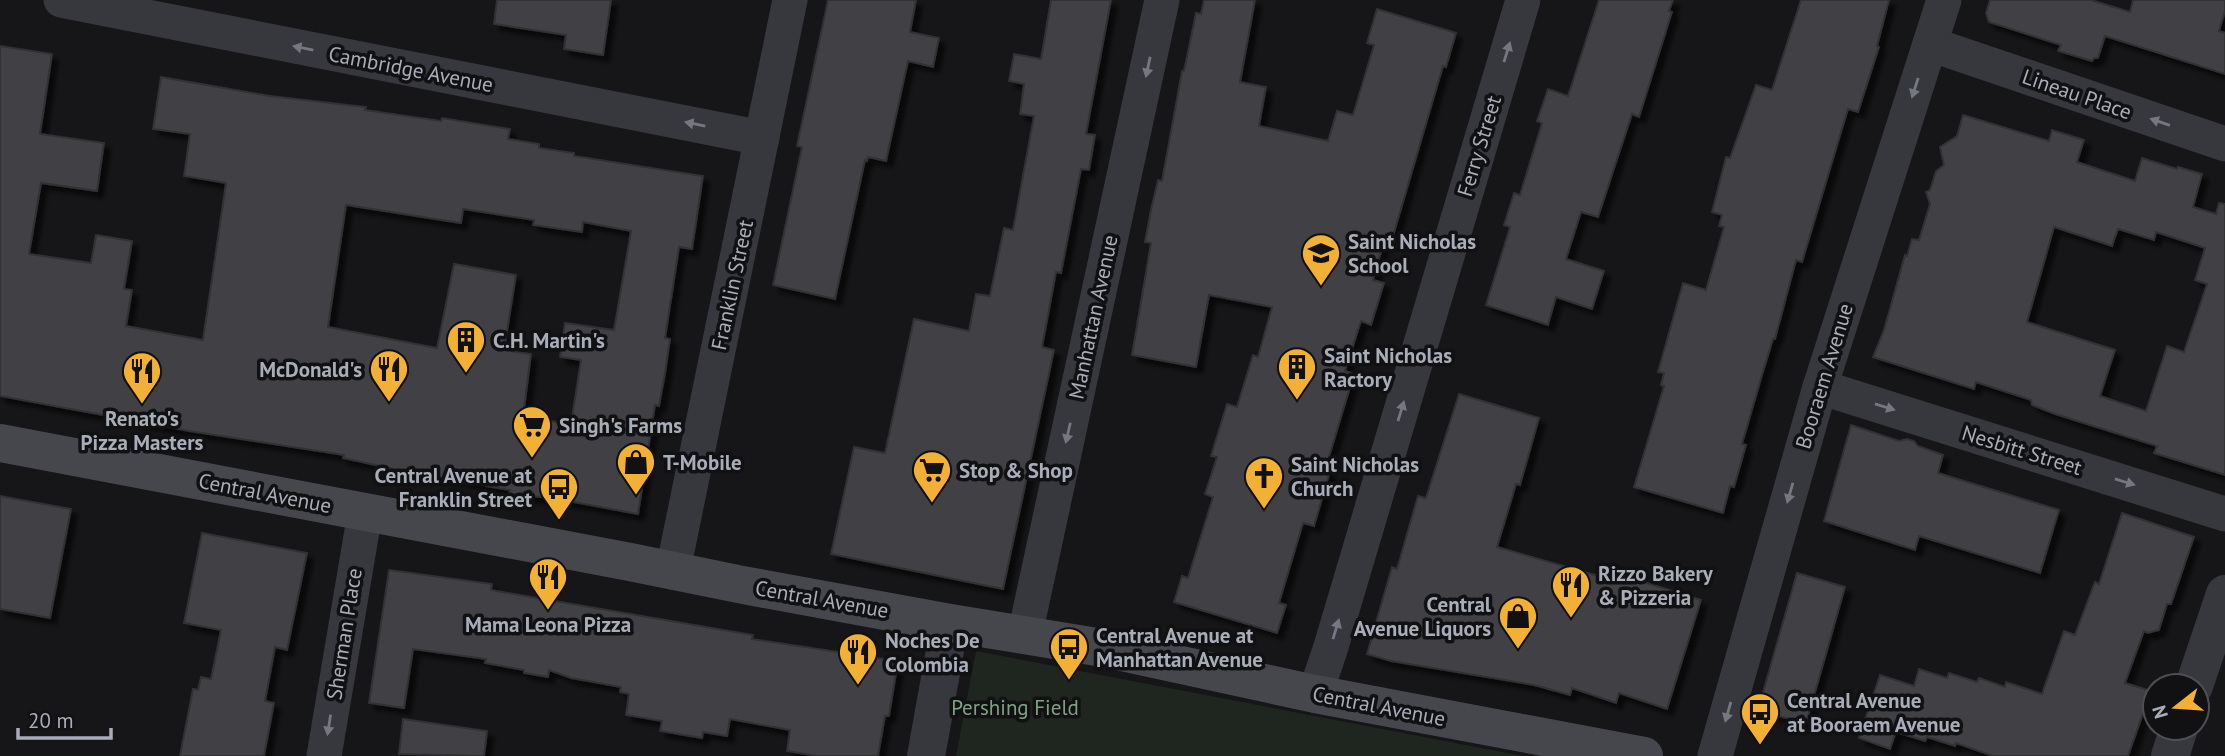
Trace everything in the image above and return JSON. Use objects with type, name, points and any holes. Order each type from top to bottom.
[{"type":"main road","name":"Central Avenue","points":[[0,443],[950,623],[1103,648],[1315,694],[1644,756]]},
{"type":"street","name":"Cambridge Avenue","points":[[61,0],[762,138]]},
{"type":"street","name":"Franklin Street","points":[[673,570],[790,0]]},
{"type":"street","name":"Manhattan Avenue","points":[[1024,634],[1162,0]]},
{"type":"street","name":"Ferry Street","points":[[1315,694],[1523,0]]},
{"type":"street","name":"Booraem Avenue","points":[[1716,756],[1820,387],[1944,0]]},
{"type":"street","name":"Lineau Place","points":[[1930,44],[2225,144]]},
{"type":"street","name":"Nesbitt Street","points":[[1820,387],[2225,514]]},
{"type":"street","name":"Sherman Place","points":[[324,756],[365,513]]},
{"type":"street","points":[[2199,672],[2225,594]]},
{"type":"street","points":[[926,756],[950,623]]},
{"type":"green space","name":"Pershing Field","points":[[976,651],[1523,756],[956,756]]},
{"type":"building","points":[[497,0],[611,0],[603,55],[564,49],[566,35],[494,24]]},
{"type":"building","points":[[828,0],[916,0],[910,32],[939,38],[933,67],[908,61],[886,161],[868,157],[867,161],[865,160],[835,299],[773,285],[802,147],[797,146]]},
{"type":"building","name":"Stop & Shop","points":[[1051,0],[1111,0],[1086,134],[1095,135],[1089,170],[1081,169],[1061,273],[1056,272],[1042,347],[1054,350],[1003,589],[831,554],[854,447],[885,453],[914,319],[969,331],[976,294],[990,296],[1004,228],[1013,230],[1034,116],[1020,114],[1024,84],[1009,81],[1014,54],[1041,59]]},
{"type":"building","points":[[1204,0],[1255,0],[1240,82],[1266,87],[1259,126],[1328,141],[1337,111],[1353,115],[1374,45],[1367,43],[1377,9],[1456,33],[1446,67],[1443,66],[1393,236],[1386,234],[1373,280],[1384,283],[1371,325],[1361,321],[1345,371],[1354,374],[1325,470],[1330,471],[1314,526],[1303,523],[1279,603],[1286,605],[1277,633],[1174,602],[1182,576],[1188,578],[1213,497],[1205,494],[1217,457],[1211,456],[1227,404],[1237,407],[1253,355],[1258,357],[1272,307],[1209,295],[1196,367],[1132,355],[1151,243],[1145,242],[1151,210],[1158,180],[1162,181],[1182,71],[1196,13],[1201,14]]},
{"type":"building","points":[[1599,0],[1673,0],[1669,11],[1672,12],[1639,117],[1632,114],[1598,217],[1581,212],[1566,259],[1604,271],[1592,309],[1556,297],[1548,325],[1486,305],[1510,227],[1504,225],[1514,193],[1520,195],[1542,123],[1537,121],[1548,89],[1568,96]]},
{"type":"building","points":[[1801,0],[1889,0],[1877,46],[1879,47],[1858,112],[1848,109],[1802,262],[1796,260],[1742,444],[1746,445],[1734,487],[1730,486],[1723,513],[1634,487],[1664,386],[1661,385],[1664,373],[1658,372],[1683,283],[1706,290],[1724,227],[1719,226],[1722,215],[1712,212],[1726,157],[1730,158],[1756,85],[1772,90]]},
{"type":"building","points":[[1990,0],[2091,0],[2130,12],[2133,0],[2225,0],[2219,31],[2225,33],[2225,74],[2105,36],[2098,58],[2092,61],[2058,51],[2061,45],[1989,22],[1986,13]]},
{"type":"building","points":[[0,46],[52,54],[40,134],[104,143],[97,191],[41,183],[29,254],[91,263],[96,235],[132,241],[124,289],[132,290],[126,326],[203,340],[226,183],[184,176],[190,134],[153,129],[161,77],[270,96],[366,107],[365,110],[510,129],[508,139],[539,144],[539,148],[703,176],[692,249],[679,247],[665,338],[670,339],[665,373],[659,406],[655,405],[638,514],[552,498],[509,494],[510,490],[485,484],[412,473],[343,458],[344,455],[189,431],[0,396]],"holes":[[[346,205],[461,223],[463,209],[534,220],[533,225],[582,232],[583,222],[631,231],[614,330],[565,323],[560,357],[581,360],[571,424],[523,417],[531,354],[504,350],[516,275],[454,264],[437,348],[328,327]]]},
{"type":"building","points":[[1963,115],[2049,141],[2052,130],[2084,140],[2077,162],[2135,181],[2142,158],[2202,174],[2193,207],[2216,214],[2219,203],[2225,204],[2225,475],[2154,453],[2157,446],[2055,414],[2032,405],[2031,400],[1976,382],[1974,389],[1873,357],[1884,330],[1905,255],[1907,256],[1912,239],[1919,240],[1930,204],[1926,192],[1930,190],[1936,171],[1944,165],[1940,147],[1957,136]],"holes":[[[2054,227],[2112,246],[2118,229],[2154,240],[2156,232],[2205,248],[2195,280],[2207,284],[2184,352],[2167,346],[2146,411],[2100,396],[2115,350],[2027,322]]]},
{"type":"building","points":[[1459,394],[1539,418],[1520,485],[1516,484],[1497,547],[1609,579],[1612,572],[1701,600],[1667,709],[1619,693],[1616,703],[1572,688],[1570,695],[1534,685],[1391,661],[1367,654],[1392,567],[1397,569],[1418,496],[1426,498]]},
{"type":"building","points":[[1851,425],[1899,441],[1914,441],[1918,446],[1943,455],[1938,473],[2059,510],[2040,573],[1919,536],[1915,550],[1824,521]]},
{"type":"building","points":[[0,496],[71,509],[50,618],[0,609]]},
{"type":"building","points":[[2122,513],[2194,537],[2159,630],[2148,633],[2144,631],[2125,683],[2141,688],[2141,719],[2128,756],[1993,756],[1956,743],[1955,746],[1927,737],[1925,741],[1896,732],[1890,749],[1859,738],[1880,675],[1914,686],[1919,669],[1947,678],[1949,673],[1977,682],[1979,678],[2005,687],[2006,682],[2042,694],[2064,631],[2075,635],[2095,582],[2099,584]]},
{"type":"building","points":[[202,533],[307,553],[287,650],[275,647],[265,701],[274,703],[264,756],[180,756],[193,689],[198,690],[201,677],[211,679],[221,630],[184,623]]},
{"type":"building","points":[[389,570],[492,584],[491,590],[753,635],[752,639],[898,661],[889,716],[885,716],[878,756],[816,756],[787,751],[790,730],[730,719],[727,736],[703,732],[702,738],[660,731],[662,721],[626,715],[629,694],[620,692],[621,687],[571,678],[549,670],[548,677],[485,663],[486,659],[413,649],[404,708],[369,703]]},
{"type":"building","points":[[1797,573],[1845,587],[1806,724],[1758,710]]},
{"type":"building","points":[[403,719],[487,731],[484,756],[399,754]]},
{"type":"place","name":"Saint Nicholas School","points":[[1321,287]]},
{"type":"place","name":"C.H. Martin's","points":[[466,374]]},
{"type":"place","name":"Saint Nicholas Ractory","points":[[1297,401]]},
{"type":"place","name":"McDonald's","points":[[389,403]]},
{"type":"place","name":"Renato's Pizza Masters","points":[[142,405]]},
{"type":"place","name":"Singh's Farms","points":[[532,459]]},
{"type":"place","name":"T-Mobile","points":[[636,496]]},
{"type":"place","name":"Stop & Shop","points":[[932,504]]},
{"type":"place","name":"Saint Nicholas Church","points":[[1264,510]]},
{"type":"place","name":"Central Avenue at Franklin Street","points":[[559,521]]},
{"type":"place","name":"Mama Leona Pizza","points":[[548,611]]},
{"type":"place","name":"Rizzo Bakery & Pizzeria","points":[[1571,619]]},
{"type":"place","name":"Central Avenue Liquors","points":[[1518,650]]},
{"type":"place","name":"Central Avenue at Manhattan Avenue","points":[[1069,681]]},
{"type":"place","name":"Noches De Colombia","points":[[858,686]]},
{"type":"place","name":"Central Avenue at Booraem Avenue","points":[[1760,746]]}]
